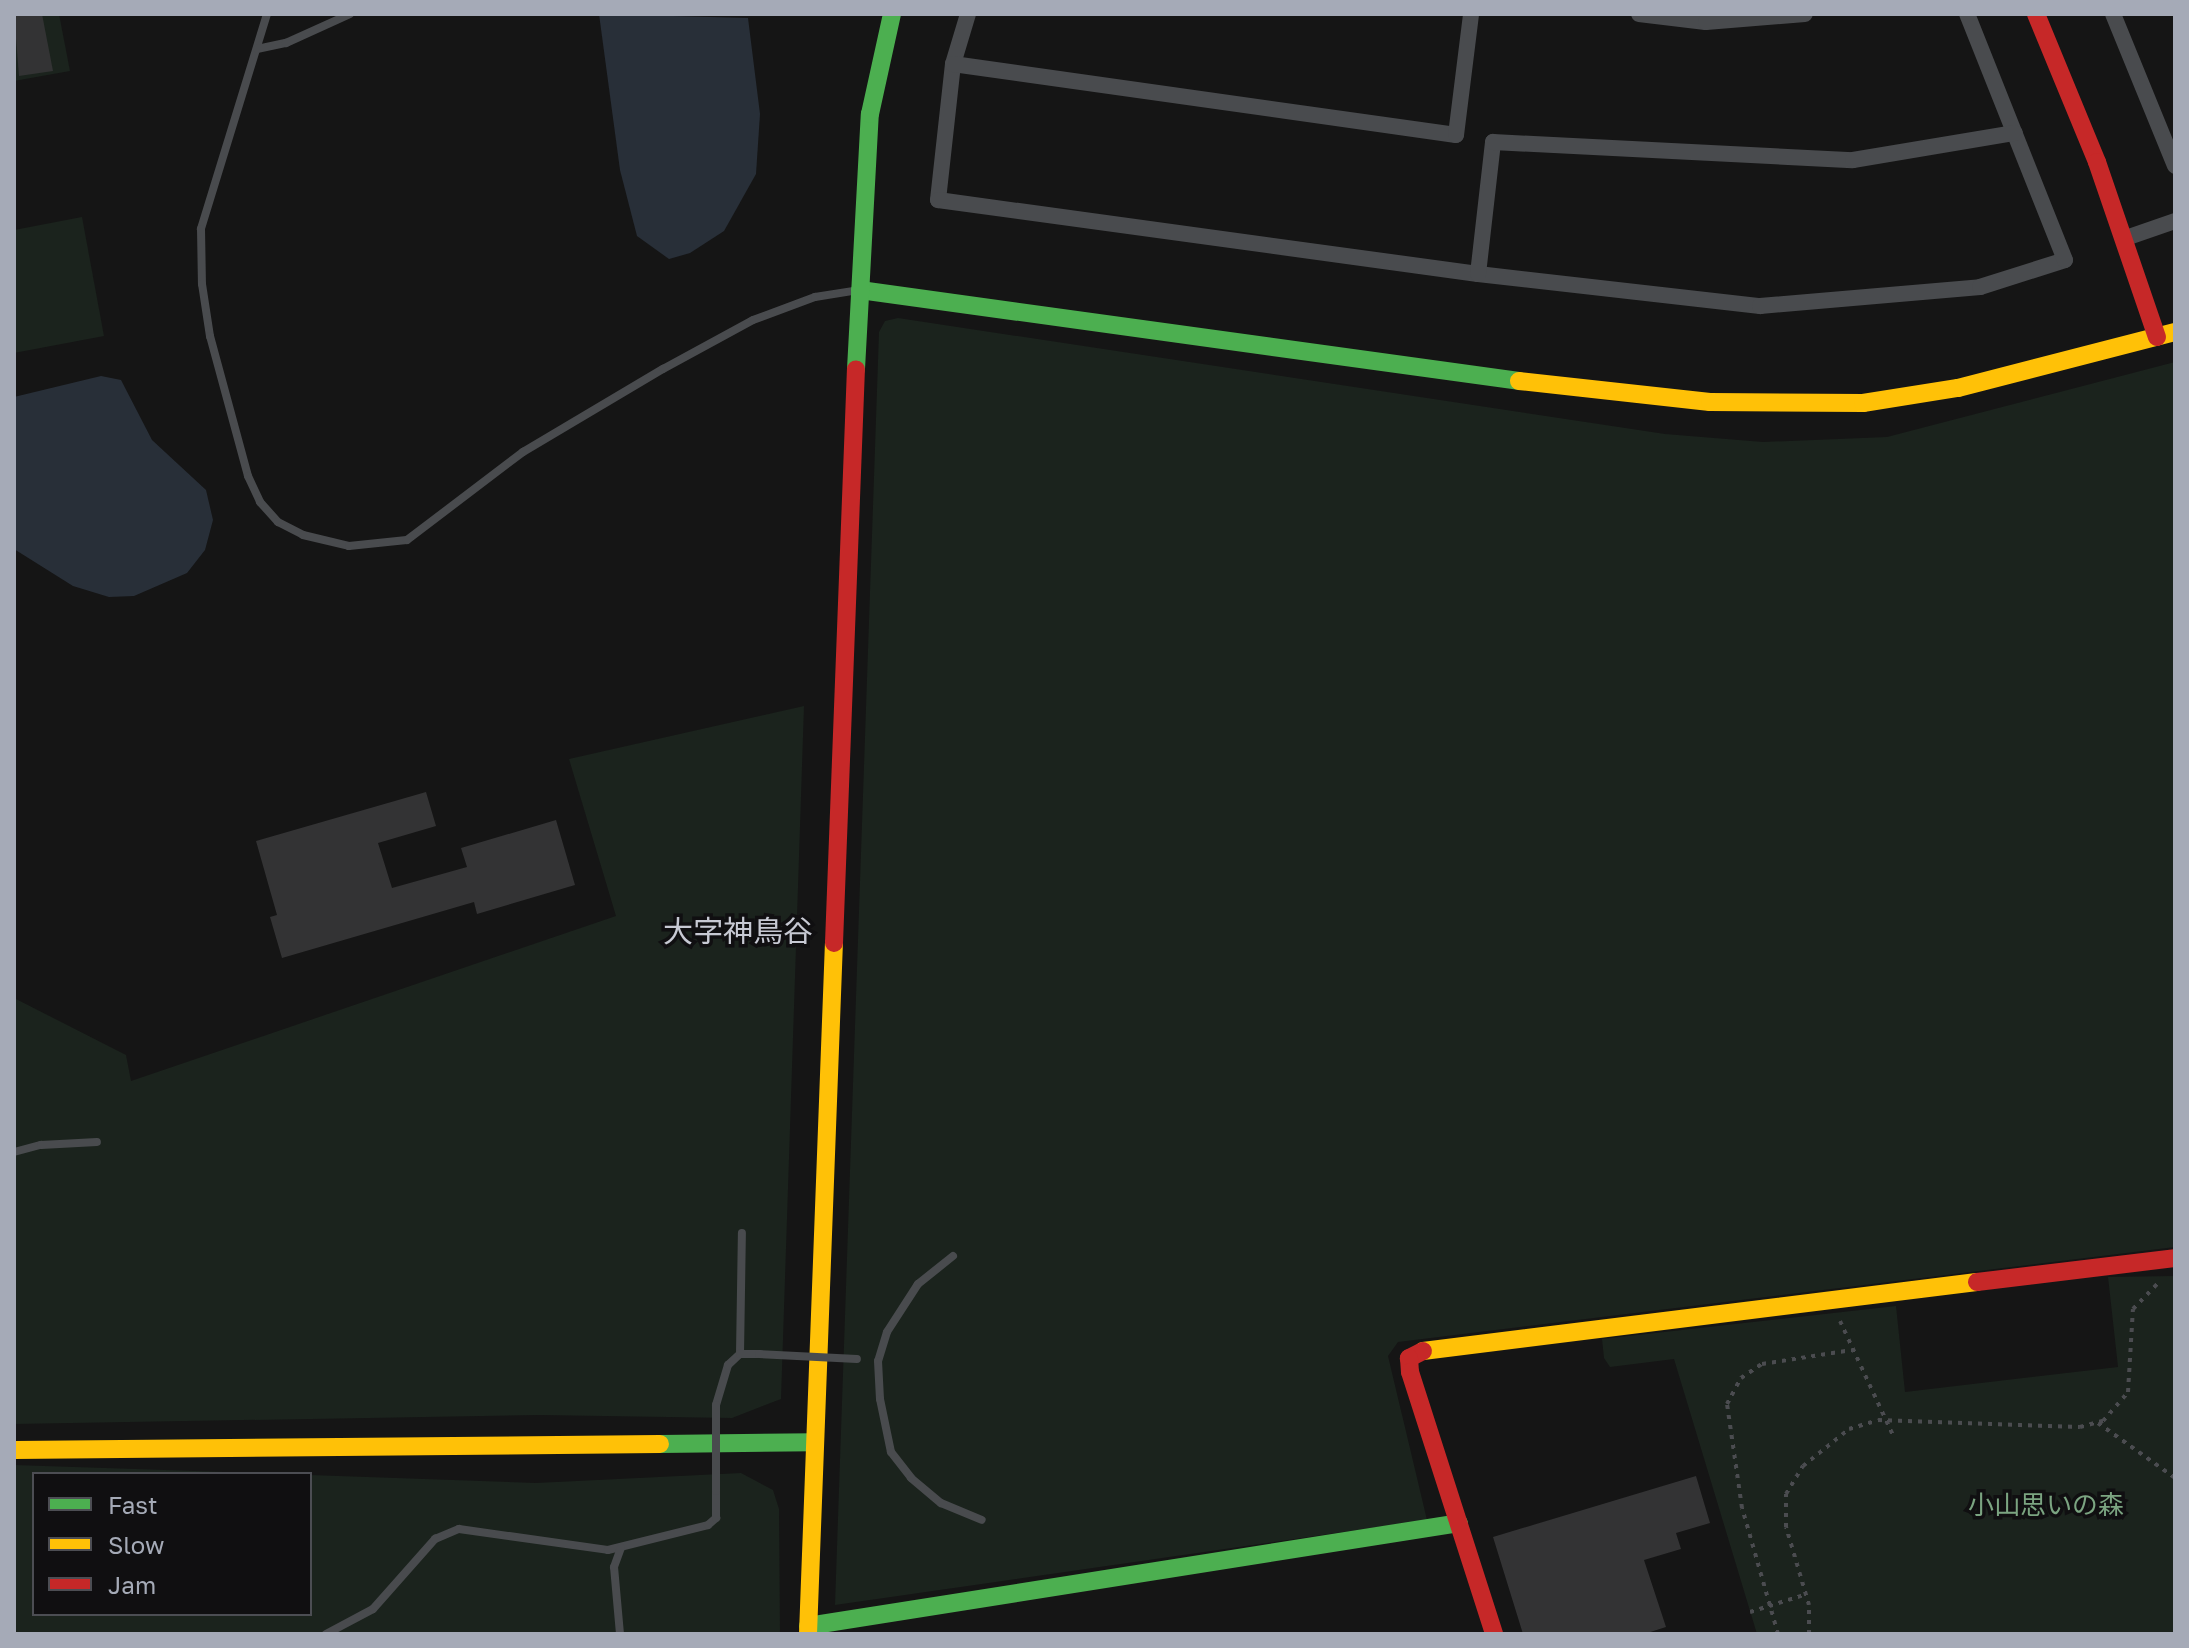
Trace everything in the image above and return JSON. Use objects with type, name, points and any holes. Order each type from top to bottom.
[{"type":"street","points":[[892,14],[870,114],[860,290],[808,1630],[1459,1523]]},
{"type":"street","points":[[968,14],[953,64],[938,200],[1478,274],[1760,306],[1980,287],[2065,260],[1967,14]]},
{"type":"street","points":[[953,64],[1456,135],[1471,14]]},
{"type":"street","points":[[1639,14],[1706,22],[1805,14]]},
{"type":"street","points":[[860,290],[1443,372],[1737,403],[1863,403],[1958,388],[2166,334],[2123,239],[2036,14]]},
{"type":"street","points":[[2113,14],[2175,166]]},
{"type":"street","points":[[1478,274],[1493,142],[1853,160],[2015,133]]},
{"type":"street","points":[[2123,239],[2175,221]]},
{"type":"street","points":[[1494,1634],[1410,1372],[1409,1358],[1415,1352],[2175,1258]]},
{"type":"street","points":[[14,1450],[813,1442]]},
{"type":"lane","points":[[267,14],[201,229],[202,284],[210,336],[248,476],[260,502],[278,522],[303,535],[349,546],[407,540],[523,452],[663,369],[753,320],[815,297],[860,290]]},
{"type":"lane","points":[[257,49],[286,43],[350,14]]},
{"type":"lane","points":[[14,1152],[97,1142]]},
{"type":"lane","points":[[326,1634],[373,1609],[435,1539],[459,1529],[608,1550],[708,1525],[716,1518],[716,1405],[720,1378],[740,1354],[742,1233]]},
{"type":"lane","points":[[953,1256],[918,1284],[898,1312],[878,1361],[891,1452],[941,1503],[982,1520]]},
{"type":"lane","points":[[740,1354],[878,1361]]},
{"type":"lane","points":[[620,1634],[614,1567],[621,1548]]},
{"type":"path","points":[[1809,1634],[1804,1595],[1786,1527],[1786,1494],[1793,1476],[1849,1429],[1887,1421],[2080,1427],[2098,1423],[2128,1392],[2133,1309],[2157,1283],[2167,1281]]},
{"type":"path","points":[[1837,1312],[1893,1435]]},
{"type":"path","points":[[1778,1634],[1742,1508],[1727,1435],[1727,1404],[1741,1378],[1762,1364],[1852,1350]]},
{"type":"path","points":[[2098,1423],[2175,1478]]},
{"type":"path","points":[[1750,1612],[1804,1595]]},
{"type":"path","points":[[2175,1612],[2175,1629]]},
{"type":"green space","points":[[14,14],[59,14],[70,71],[14,81]]},
{"type":"green space","points":[[82,217],[104,336],[14,353],[14,230]]},
{"type":"green space","points":[[898,318],[1665,434],[1763,442],[1887,437],[2175,362],[2175,1247],[1398,1342],[1388,1356],[1427,1520],[835,1605],[879,332],[885,321]]},
{"type":"green space","points":[[804,706],[781,1399],[732,1418],[540,1415],[14,1424],[14,998],[126,1055],[131,1081],[616,916],[569,759]]},
{"type":"green space","name":"小山思いの森","points":[[2175,1276],[2175,1634],[1757,1634],[1674,1359],[1610,1367],[1604,1358],[1602,1339],[1896,1306],[1905,1392],[2118,1367],[2108,1277]]},
{"type":"green space","points":[[14,1465],[226,1472],[32,1472],[32,1616],[312,1616],[312,1475],[536,1483],[741,1473],[773,1490],[779,1509],[780,1634],[14,1634]]},
{"type":"shaded area","points":[[599,14],[748,18],[760,114],[756,174],[724,231],[690,253],[669,259],[637,236],[620,170]]},
{"type":"shaded area","points":[[101,376],[121,380],[152,440],[206,490],[213,520],[205,550],[187,573],[134,596],[109,597],[73,586],[14,549],[14,397]]},
{"type":"building","points":[[14,14],[42,14],[53,71],[19,76]]},
{"type":"building","points":[[426,792],[436,826],[378,843],[392,888],[467,867],[461,848],[556,820],[575,885],[477,914],[474,902],[282,958],[270,917],[277,915],[256,841]]},
{"type":"building","points":[[1696,1476],[1710,1523],[1676,1533],[1681,1549],[1644,1560],[1666,1627],[1644,1634],[1523,1634],[1493,1537]]},
{"type":"traffic: fast","points":[[856,369],[870,114],[892,14]]},
{"type":"traffic: fast","points":[[860,290],[1519,381]]},
{"type":"traffic: fast","points":[[660,1444],[813,1442]]},
{"type":"traffic: fast","points":[[808,1626],[1459,1523]]},
{"type":"traffic: slow","points":[[1519,381],[1710,402],[1863,403],[1958,388],[2175,332]]},
{"type":"traffic: slow","points":[[808,1634],[834,943]]},
{"type":"traffic: slow","points":[[1423,1351],[1977,1282]]},
{"type":"traffic: slow","points":[[14,1450],[660,1444]]},
{"type":"traffic: jam","points":[[2036,14],[2097,162],[2157,337]]},
{"type":"traffic: jam","points":[[834,943],[856,369]]},
{"type":"traffic: jam","points":[[1977,1282],[2175,1258]]},
{"type":"traffic: jam","points":[[1423,1351],[1409,1358],[1410,1372],[1494,1634]]},
{"type":"district","name":"大字神鳥谷","points":[[738,931]]}]
